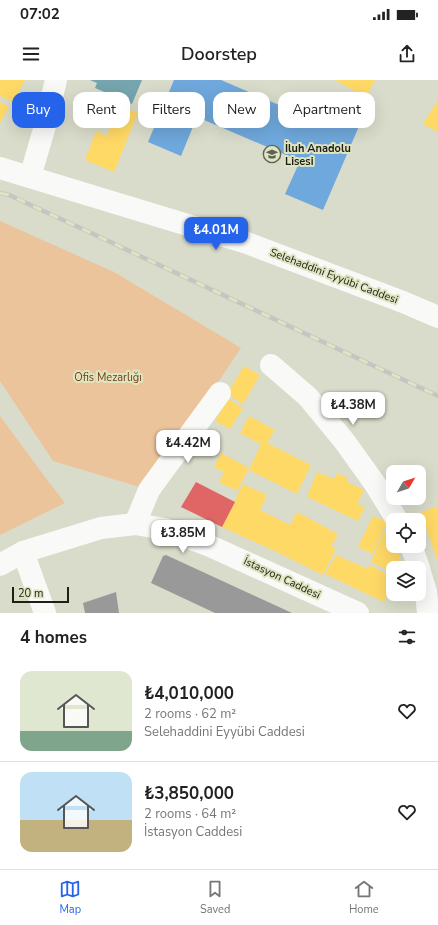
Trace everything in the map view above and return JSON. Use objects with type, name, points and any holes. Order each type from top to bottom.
[{"type":"street","points":[[30,177],[45,126],[56,80]]},
{"type":"street","name":"Selehaddini Eyyübi Caddesi","points":[[0,168],[247,243],[438,316]]},
{"type":"street","points":[[271,365],[308,397],[345,442],[376,484],[393,513]]},
{"type":"street","points":[[135,524],[149,490],[220,393]]},
{"type":"street","name":"İstasyon Caddesi","points":[[0,565],[23,552],[101,528],[135,524],[165,529],[210,546],[358,613]]},
{"type":"street","points":[[23,552],[45,613]]},
{"type":"street","points":[[426,592],[428,613]]},
{"type":"green space","name":"Ofis Mezarlığı","points":[[0,221],[114,272],[241,348],[200,409],[143,488],[53,461],[0,381]]},
{"type":"green space","points":[[0,416],[65,503],[0,535]]},
{"type":"building: Homes","points":[[0,80],[25,80],[18,92],[12,92],[12,102],[0,96]]},
{"type":"building: Homes","points":[[335,80],[375,80],[369,92],[357,92]]},
{"type":"building: Homes","points":[[438,100],[438,132],[423,124]]},
{"type":"building: Homes","points":[[0,102],[9,107],[0,123]]},
{"type":"building: Homes","points":[[130,110],[138,113],[114,172],[85,160],[96,131],[107,136],[110,128],[130,128]]},
{"type":"building: Homes","points":[[244,366],[260,375],[243,404],[227,394]]},
{"type":"building: Homes","points":[[228,399],[243,408],[230,429],[215,421]]},
{"type":"building: Homes","points":[[249,416],[275,430],[267,443],[311,465],[297,494],[249,470],[261,444],[240,433]]},
{"type":"building: Homes","points":[[221,453],[249,468],[237,491],[219,482],[224,472],[214,467]]},
{"type":"building: Homes","points":[[317,472],[334,479],[337,473],[348,478],[347,482],[364,490],[357,504],[365,507],[358,521],[307,497]]},
{"type":"building: Homes","points":[[243,484],[267,495],[260,510],[290,525],[297,512],[338,534],[331,547],[336,549],[323,575],[222,527]]},
{"type":"building: Homes","points":[[438,506],[438,563],[426,527],[426,513],[421,512]]},
{"type":"building: Homes","points":[[373,516],[386,522],[373,554],[358,547]]},
{"type":"building: Homes","points":[[384,531],[386,532],[386,553],[401,553],[399,560],[401,561],[386,561],[386,570],[371,562]]},
{"type":"building: Homes","points":[[336,555],[368,569],[369,565],[386,574],[386,598],[384,602],[325,574]]},
{"type":"building: Shops","points":[[196,482],[235,502],[222,527],[181,507]]},
{"type":"building: Schools","points":[[174,80],[221,80],[249,92],[213,92],[213,124],[205,120],[205,92],[169,92]]},
{"type":"building: Schools","points":[[270,101],[278,105],[278,128],[358,128],[323,210],[285,194],[300,161],[223,128],[270,128]]},
{"type":"building: Schools","points":[[154,128],[192,128],[181,156],[148,142]]},
{"type":"building: Public","points":[[90,80],[142,80],[132,104],[130,103],[130,92],[104,92],[95,88],[97,83]]},
{"type":"building: Industry","points":[[166,555],[292,613],[215,613],[151,583],[163,556]]},
{"type":"building: Industry","points":[[116,592],[119,613],[85,613],[83,603]]},
{"type":"railway","points":[[0,193],[9,195],[89,232],[438,396]]},
{"type":"place","name":"İluh Anadolu Lisesi","points":[[272,154]]}]
